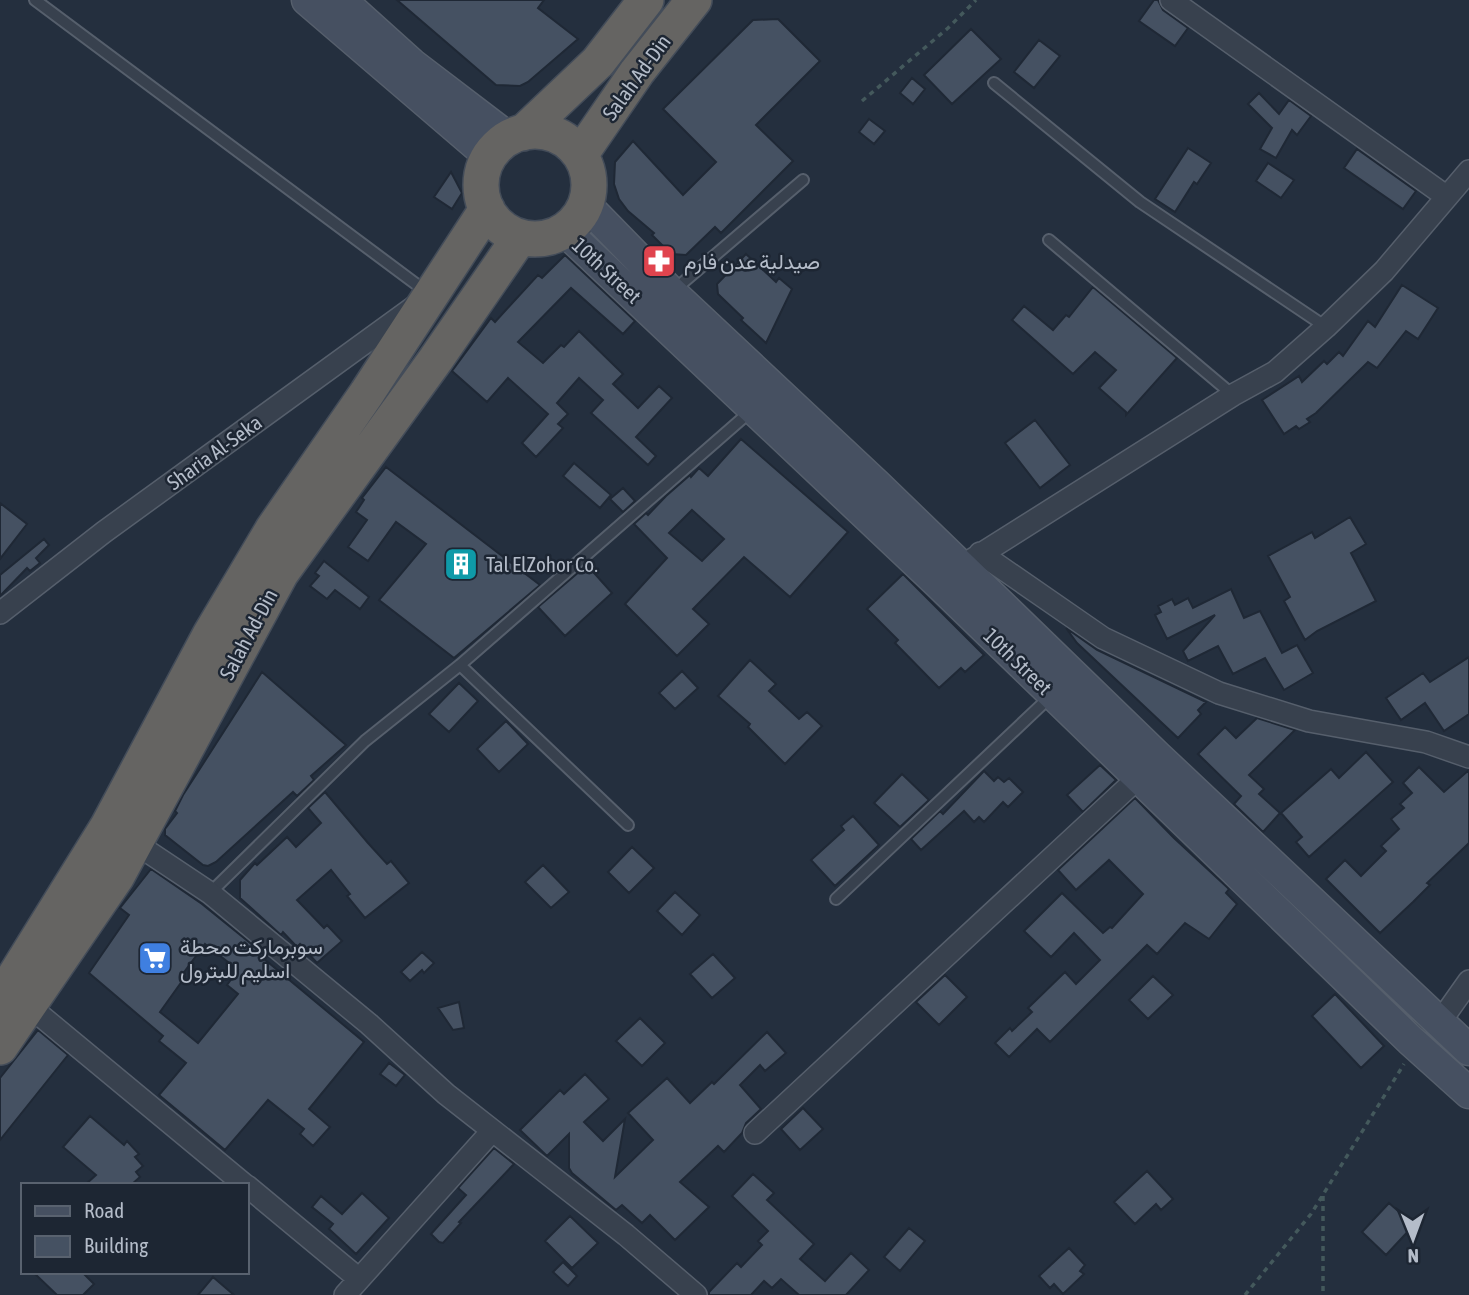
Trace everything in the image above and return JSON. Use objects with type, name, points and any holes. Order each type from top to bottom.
[{"type":"highway","name":"Salah Ad-Din","points":[[507,142],[598,62],[646,0]]},
{"type":"highway","name":"Salah Ad-Din","points":[[580,155],[637,72],[694,0]]},
{"type":"highway","points":[[539,131],[568,142],[580,155],[589,179],[575,218],[548,238],[530,239],[512,234],[497,224],[486,209],[481,192],[482,173],[507,142],[539,131]]},
{"type":"highway","name":"Salah Ad-Din","points":[[0,1047],[15,1003],[211,635],[273,529],[486,209]]},
{"type":"highway","name":"Salah Ad-Din","points":[[15,1003],[117,876],[281,573],[428,370],[520,237]]},
{"type":"main road","points":[[307,0],[507,142]]},
{"type":"main road","points":[[341,0],[412,64],[507,142]]},
{"type":"main road","name":"10th Street","points":[[575,218],[671,292],[971,559],[1157,756],[1469,1050]]},
{"type":"main road","name":"10th Street","points":[[575,218],[754,408],[1469,1093]]},
{"type":"street","points":[[1171,0],[1447,197]]},
{"type":"street","points":[[938,583],[971,559],[1233,395],[1275,372],[1384,271],[1469,171]]},
{"type":"street","name":"Sharia Al-Seka","points":[[0,613],[104,532],[430,295]]},
{"type":"street","points":[[971,559],[1103,638],[1219,693],[1309,720],[1426,742],[1469,757]]},
{"type":"street","points":[[755,1133],[1138,778]]},
{"type":"street","points":[[135,843],[210,893],[369,1024],[446,1094],[626,1235],[696,1295]]},
{"type":"street","points":[[1440,1023],[1469,981]]},
{"type":"street","points":[[15,1003],[243,1183]]},
{"type":"street","points":[[248,1187],[352,1287],[492,1131]]},
{"type":"lane","points":[[35,0],[430,295]]},
{"type":"lane","points":[[994,83],[1140,202],[1326,327]]},
{"type":"lane","points":[[671,292],[803,180]]},
{"type":"lane","points":[[1049,240],[1233,395]]},
{"type":"lane","points":[[210,893],[365,741],[460,665],[754,408]]},
{"type":"lane","points":[[460,665],[628,825]]},
{"type":"lane","points":[[836,899],[1052,695]]},
{"type":"path","points":[[862,101],[948,28],[976,0]]},
{"type":"path","points":[[1245,1295],[1311,1214],[1416,1045]]},
{"type":"path","points":[[1323,1195],[1323,1295]]},
{"type":"building","points":[[397,0],[544,0],[538,8],[578,39],[528,82],[520,86],[496,85]]},
{"type":"building","points":[[1154,0],[1158,0],[1163,10],[1188,28],[1175,46],[1139,21]]},
{"type":"building","points":[[778,19],[820,61],[756,125],[793,161],[721,233],[715,227],[686,255],[671,254],[619,199],[614,184],[615,162],[633,141],[683,195],[716,162],[663,109],[753,20]]},
{"type":"building","points":[[971,29],[1001,59],[952,104],[924,75]]},
{"type":"building","points":[[1039,40],[1060,56],[1034,88],[1014,72]]},
{"type":"building","points":[[912,78],[925,89],[913,104],[900,93]]},
{"type":"building","points":[[1259,93],[1279,114],[1289,100],[1311,116],[1297,135],[1292,130],[1276,158],[1260,149],[1272,128],[1248,104]]},
{"type":"building","points":[[869,119],[885,131],[874,144],[859,132]]},
{"type":"building","points":[[1188,148],[1211,163],[1197,184],[1194,182],[1175,212],[1155,199]]},
{"type":"building","points":[[1357,149],[1416,191],[1403,209],[1344,168]]},
{"type":"building","points":[[1268,163],[1294,180],[1281,198],[1256,181]]},
{"type":"building","points":[[451,172],[462,193],[452,209],[434,197]]},
{"type":"building","points":[[746,254],[776,282],[779,278],[792,289],[766,343],[718,294],[717,284]]},
{"type":"building","points":[[565,255],[635,321],[623,334],[571,288],[518,342],[543,363],[579,331],[623,374],[613,384],[638,408],[659,386],[672,398],[636,437],[656,456],[648,465],[591,413],[603,400],[579,378],[557,403],[568,414],[558,424],[563,428],[536,457],[522,443],[548,414],[508,378],[487,402],[452,371],[491,318],[495,322],[538,275],[542,278]]},
{"type":"building","points":[[1402,285],[1438,308],[1418,339],[1406,331],[1377,368],[1368,362],[1307,419],[1310,422],[1299,429],[1296,426],[1284,434],[1262,400],[1299,376],[1302,382],[1324,361],[1327,364],[1339,352],[1343,356],[1368,321],[1375,327]]},
{"type":"building","points":[[1093,287],[1177,358],[1126,415],[1126,412],[1099,388],[1116,370],[1095,352],[1073,374],[1012,320],[1024,306],[1053,330],[1066,315],[1069,317]]},
{"type":"building","points":[[1035,420],[1070,465],[1040,488],[1005,443]]},
{"type":"building","points":[[741,439],[848,532],[790,597],[744,557],[693,609],[709,624],[677,656],[625,604],[667,558],[634,524],[646,513],[648,515],[699,468],[708,476]],"holes":[[[692,510],[724,539],[702,561],[669,533]]]},
{"type":"building","points":[[574,463],[611,495],[600,508],[563,476]]},
{"type":"building","name":"Tal ElZohor Co.","points":[[386,467],[540,585],[454,658],[379,600],[426,544],[396,522],[368,561],[348,547],[367,520],[356,512],[364,500],[362,498]]},
{"type":"building","points":[[623,488],[635,501],[623,512],[610,499]]},
{"type":"building","points":[[0,503],[27,524],[0,559]]},
{"type":"building","points":[[1350,517],[1366,544],[1351,553],[1376,601],[1317,631],[1305,640],[1284,601],[1290,597],[1268,556],[1312,532],[1315,538]]},
{"type":"building","points":[[44,539],[49,545],[36,558],[40,563],[30,571],[27,568],[0,596],[0,575]]},
{"type":"building","points":[[324,561],[369,597],[360,609],[335,590],[327,599],[310,586],[319,576],[315,573]]},
{"type":"building","points":[[587,565],[612,593],[565,636],[538,607]]},
{"type":"building","points":[[903,574],[984,655],[965,672],[961,668],[939,688],[895,643],[898,640],[867,609]]},
{"type":"building","points":[[1231,589],[1244,618],[1260,611],[1282,653],[1297,645],[1313,673],[1284,690],[1265,658],[1233,674],[1218,646],[1188,661],[1183,651],[1215,615],[1167,639],[1155,615],[1161,612],[1158,606],[1172,599],[1175,605],[1188,598],[1193,608]]},
{"type":"building","points":[[1066,628],[1097,650],[1206,702],[1198,710],[1201,714],[1178,738],[1077,643]]},
{"type":"building","points":[[1469,657],[1469,714],[1444,731],[1425,703],[1401,720],[1386,698],[1423,673],[1430,682]]},
{"type":"building","points":[[750,660],[776,684],[769,691],[799,719],[807,712],[822,726],[785,764],[748,727],[750,724],[718,696]]},
{"type":"building","points":[[682,671],[698,688],[675,709],[659,693]]},
{"type":"building","points":[[262,672],[346,745],[311,776],[314,780],[297,796],[293,792],[216,862],[203,865],[165,835],[165,829],[177,813],[175,811],[183,795]]},
{"type":"building","points":[[459,683],[478,701],[449,732],[429,714]]},
{"type":"building","points":[[1257,718],[1295,730],[1249,775],[1264,789],[1259,794],[1280,813],[1263,832],[1234,804],[1241,796],[1198,754],[1225,727],[1236,738]]},
{"type":"building","points":[[506,721],[528,744],[499,772],[477,749]]},
{"type":"building","points":[[1366,752],[1393,782],[1309,857],[1296,842],[1302,837],[1281,813],[1331,769],[1339,778]]},
{"type":"building","points":[[1100,765],[1116,780],[1083,812],[1067,795]]},
{"type":"building","points":[[1419,767],[1444,792],[1469,770],[1469,843],[1380,933],[1326,879],[1345,860],[1361,876],[1386,851],[1381,846],[1399,829],[1391,819],[1404,808],[1400,804],[1412,793],[1403,783]]},
{"type":"building","points":[[984,771],[994,781],[998,777],[1004,782],[1009,778],[1023,792],[1008,807],[1003,802],[984,822],[979,817],[974,822],[964,811],[921,850],[911,839],[940,811],[943,814]]},
{"type":"building","points":[[902,774],[929,800],[900,827],[874,803]]},
{"type":"building","points":[[325,792],[387,864],[391,861],[409,883],[365,918],[331,870],[297,900],[324,928],[327,925],[342,941],[317,963],[300,944],[297,947],[283,932],[281,935],[240,898],[240,880],[255,863],[257,865],[287,837],[296,847],[321,823],[308,808]]},
{"type":"building","points":[[1135,798],[1229,889],[1226,893],[1237,904],[1209,939],[1185,923],[1157,954],[1147,945],[1050,1042],[1037,1029],[1009,1057],[995,1043],[1032,1012],[1028,1008],[1065,972],[1076,984],[1100,960],[1074,933],[1051,957],[1024,931],[1062,893],[1103,933],[1112,928],[1143,894],[1109,860],[1076,890],[1058,870]]},
{"type":"building","points":[[853,816],[879,845],[835,886],[811,860],[844,830],[841,826]]},
{"type":"building","points":[[632,847],[654,868],[629,893],[608,872]]},
{"type":"building","points":[[543,865],[569,892],[551,908],[525,882]]},
{"type":"building","points":[[151,869],[202,904],[265,955],[263,958],[364,1042],[309,1109],[330,1127],[313,1146],[300,1134],[304,1129],[268,1100],[225,1150],[159,1095],[186,1063],[159,1041],[163,1036],[89,973],[129,915],[120,908]],"holes":[[[205,944],[238,970],[227,985],[238,994],[198,1043],[160,1012]]]},
{"type":"building","points":[[675,892],[700,915],[682,935],[657,911]]},
{"type":"building","points":[[422,952],[434,963],[410,981],[401,972]]},
{"type":"building","points":[[713,954],[735,978],[712,998],[690,974]]},
{"type":"building","points":[[945,975],[967,997],[939,1025],[916,1002]]},
{"type":"building","points":[[1153,976],[1173,995],[1148,1019],[1129,1000]]},
{"type":"building","points":[[1335,994],[1384,1046],[1361,1068],[1312,1016]]},
{"type":"building","points":[[459,1002],[464,1028],[453,1030],[438,1008]]},
{"type":"building","points":[[640,1018],[665,1043],[642,1066],[616,1041]]},
{"type":"building","points":[[38,1030],[68,1055],[0,1140],[0,1078]]},
{"type":"building","points":[[767,1032],[786,1053],[765,1071],[760,1065],[740,1085],[761,1109],[746,1123],[742,1133],[724,1152],[718,1146],[680,1182],[709,1207],[675,1240],[650,1215],[642,1223],[622,1205],[616,1210],[572,1173],[569,1168],[569,1134],[547,1156],[520,1130],[560,1090],[564,1094],[585,1074],[609,1099],[584,1122],[603,1141],[625,1119],[615,1177],[653,1140],[628,1113],[667,1078],[690,1103],[712,1082],[714,1084]]},
{"type":"building","points":[[389,1063],[405,1075],[396,1086],[380,1074]]},
{"type":"building","points":[[803,1108],[823,1129],[800,1150],[781,1129]]},
{"type":"building","points":[[90,1116],[124,1145],[127,1141],[139,1154],[135,1157],[143,1166],[136,1172],[140,1177],[133,1183],[87,1183],[96,1175],[63,1147]]},
{"type":"building","points":[[494,1148],[514,1164],[459,1222],[461,1223],[443,1243],[439,1242],[431,1234],[466,1195],[458,1188]]},
{"type":"building","points":[[1147,1171],[1173,1199],[1161,1210],[1156,1204],[1135,1224],[1114,1202]]},
{"type":"building","points":[[753,1174],[774,1193],[767,1200],[814,1244],[800,1259],[825,1281],[851,1253],[869,1270],[846,1295],[799,1295],[781,1279],[772,1288],[764,1281],[751,1295],[709,1295],[737,1263],[741,1267],[762,1245],[758,1241],[768,1231],[732,1196]]},
{"type":"building","points":[[362,1193],[389,1218],[356,1254],[329,1229],[333,1224],[312,1207],[321,1196],[342,1214]]},
{"type":"building","points":[[1389,1203],[1414,1225],[1386,1255],[1362,1232]]},
{"type":"building","points":[[570,1216],[598,1243],[572,1268],[545,1241]]},
{"type":"building","points":[[909,1228],[925,1241],[900,1271],[884,1257]]},
{"type":"building","points":[[1069,1248],[1085,1265],[1080,1271],[1084,1274],[1063,1294],[1054,1284],[1050,1288],[1039,1276]]},
{"type":"building","points":[[563,1262],[577,1276],[568,1286],[553,1272]]},
{"type":"building","points":[[35,1274],[84,1274],[94,1284],[83,1295],[57,1295]]},
{"type":"building","points":[[213,1277],[234,1295],[198,1295]]},
{"type":"place","name":"صيدلية عدن فارم","points":[[659,261]]},
{"type":"place","name":"Tal ElZohor Co.","points":[[461,564]]},
{"type":"place","name":"سوبرماركت محطة اسليم للبترول","points":[[155,958]]}]
